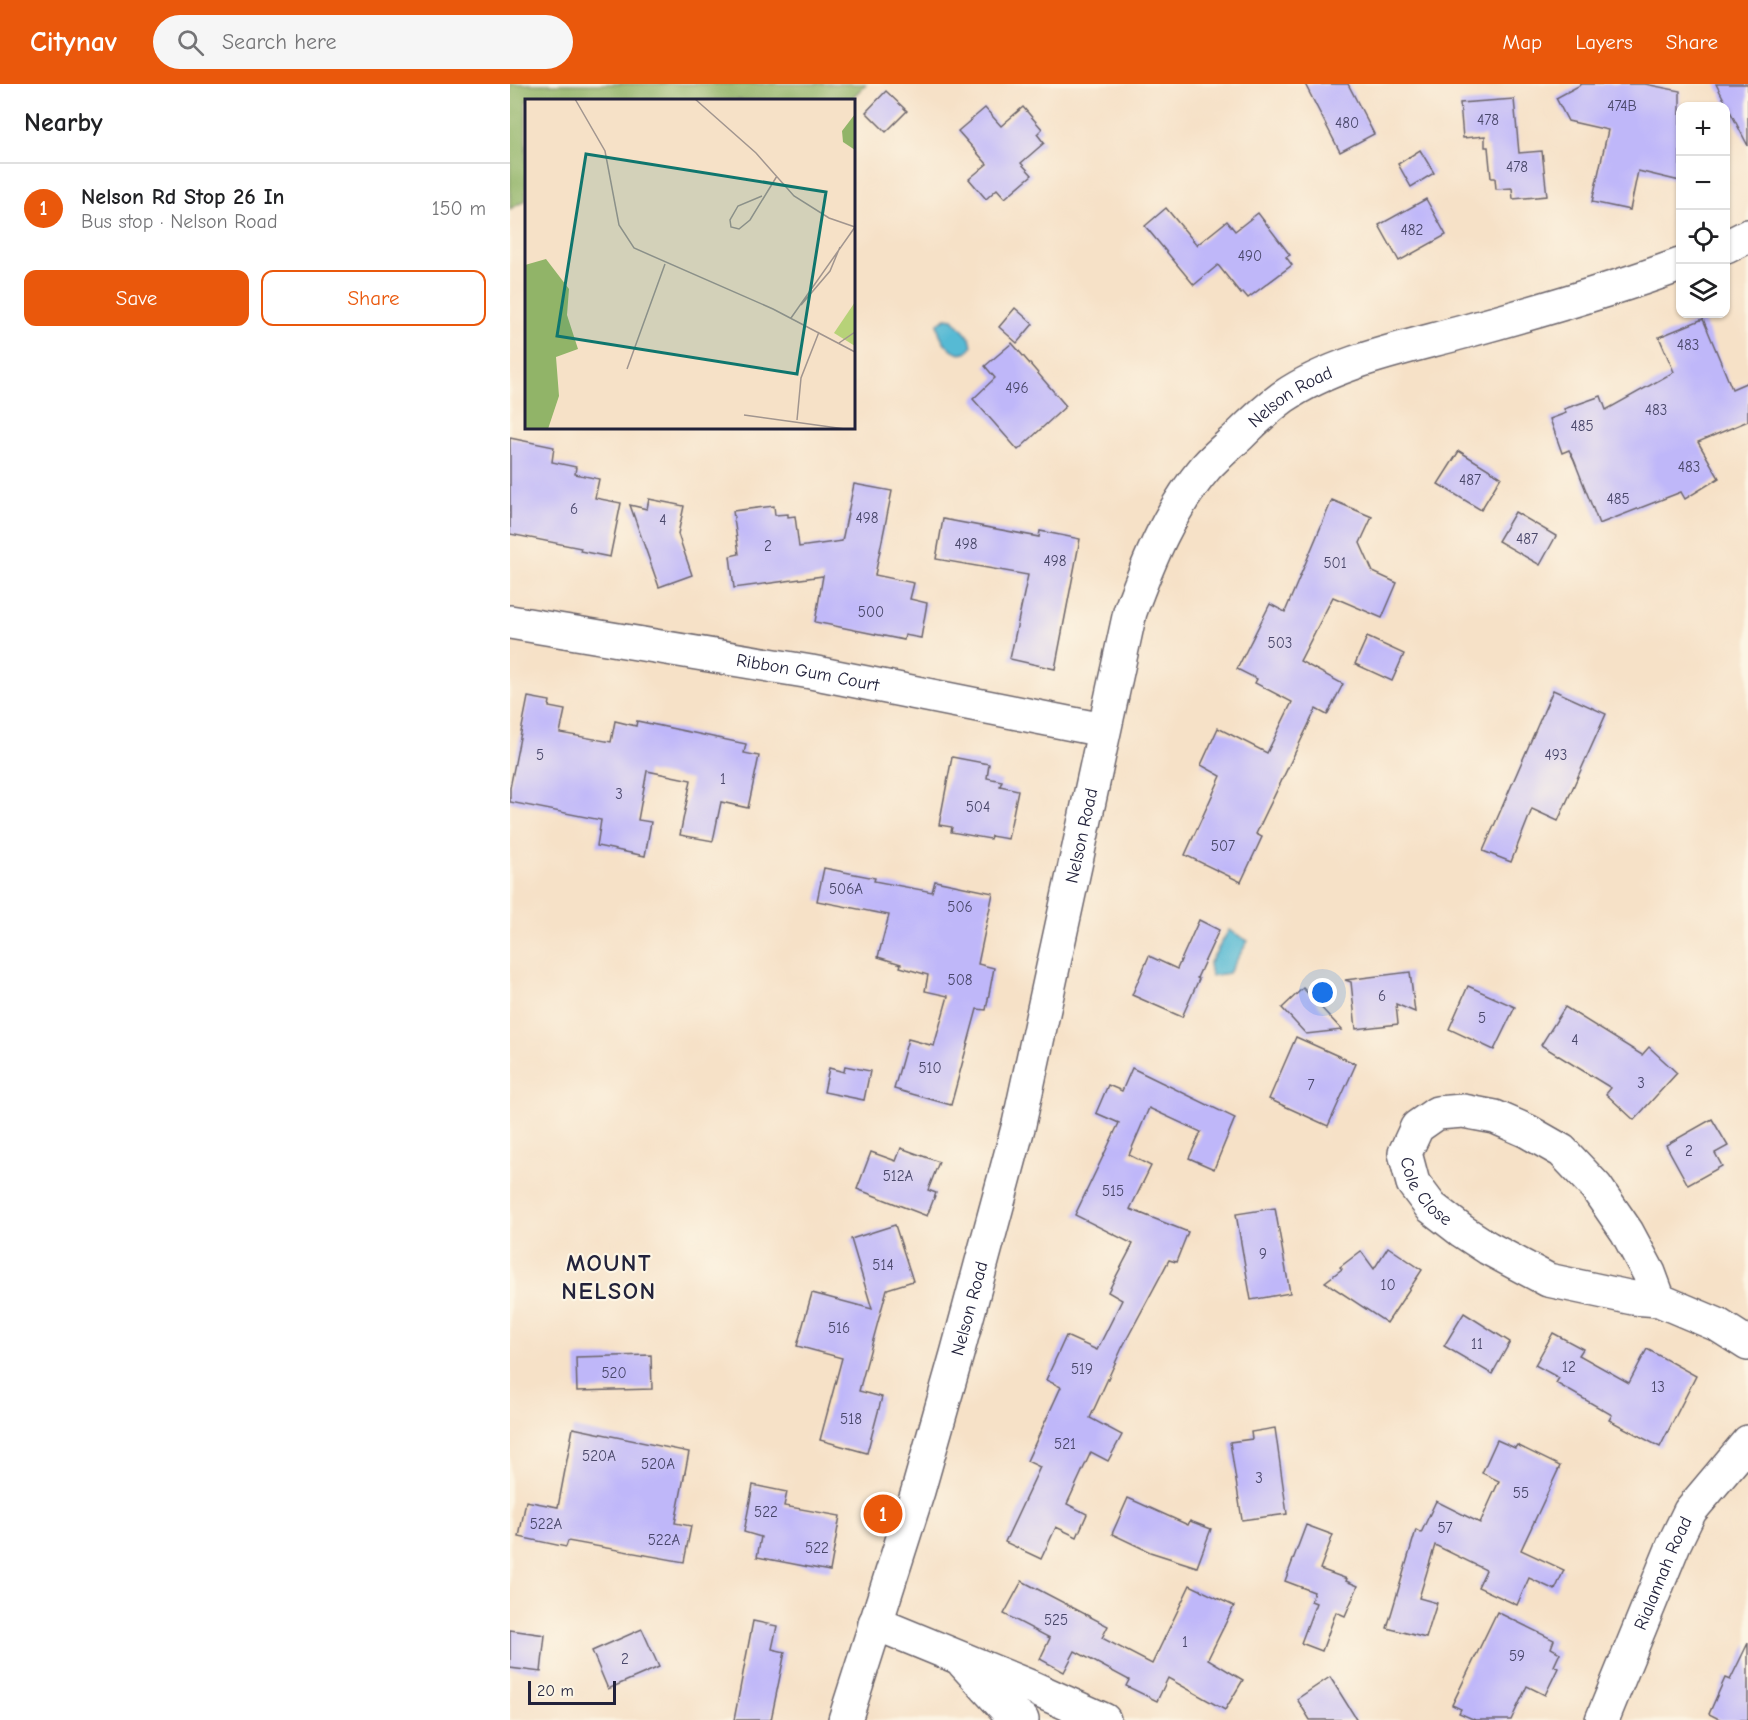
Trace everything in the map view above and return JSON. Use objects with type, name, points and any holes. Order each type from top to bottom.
[{"type":"street","points":[[1730,245],[1748,236]]},
{"type":"street","name":"Nelson Road","points":[[845,1720],[924,1468],[1019,1124],[1130,612],[1150,557],[1176,508],[1206,467],[1248,427],[1283,397],[1315,379],[1348,366],[1578,300],[1676,266]]},
{"type":"street","name":"Ribbon Gum Court","points":[[510,622],[812,672],[1103,730]]},
{"type":"street","name":"Cole Close","points":[[1659,1300],[1649,1273],[1627,1232],[1596,1187],[1562,1151],[1527,1131],[1495,1117],[1463,1111],[1437,1113],[1417,1127],[1405,1153],[1413,1183],[1431,1207],[1462,1231],[1488,1248],[1548,1280],[1633,1298],[1659,1300],[1718,1325],[1748,1344]]},
{"type":"street","name":"Rialannah Road","points":[[1602,1720],[1674,1544],[1690,1511],[1748,1442]]},
{"type":"street","points":[[875,1623],[1104,1720]]},
{"type":"street","points":[[958,1657],[1008,1711],[1022,1720]]},
{"type":"green space","points":[[510,84],[866,84],[851,99],[525,99],[525,201],[510,209]]},
{"type":"water","points":[[946,318],[953,319],[970,338],[972,346],[967,352],[961,354],[955,352],[944,342],[938,329],[938,323]]},
{"type":"water","points":[[1229,930],[1248,941],[1229,973],[1211,976],[1209,964]]},
{"type":"building","points":[[1305,84],[1348,84],[1374,134],[1340,152]]},
{"type":"building","points":[[1582,84],[1645,84],[1680,91],[1680,102],[1676,102],[1676,180],[1638,171],[1630,210],[1592,202],[1608,130],[1568,121],[1556,98]]},
{"type":"building","points":[[1716,84],[1748,84],[1748,146],[1730,111],[1730,102],[1725,102]]},
{"type":"building","points":[[886,91],[907,111],[886,132],[866,112]]},
{"type":"building","points":[[1514,99],[1519,153],[1542,151],[1547,196],[1513,199],[1512,188],[1496,189],[1495,178],[1491,178],[1485,136],[1463,138],[1460,103]]},
{"type":"building","points":[[1023,107],[1042,129],[1037,134],[1044,143],[1021,163],[1032,175],[1005,198],[997,189],[986,199],[969,179],[987,164],[958,131],[985,108],[1001,126]]},
{"type":"building","points":[[1420,150],[1434,173],[1411,187],[1398,164]]},
{"type":"building","points":[[1426,199],[1446,235],[1399,261],[1379,225]]},
{"type":"building","points":[[1166,208],[1197,245],[1227,221],[1235,231],[1258,213],[1290,255],[1286,257],[1292,265],[1248,298],[1243,292],[1241,294],[1218,265],[1194,285],[1145,226]]},
{"type":"building","points":[[1015,308],[1033,324],[1017,343],[999,327]]},
{"type":"building","points":[[1703,319],[1732,389],[1748,382],[1748,421],[1698,442],[1719,478],[1685,499],[1681,492],[1599,524],[1574,460],[1569,450],[1562,453],[1550,419],[1566,413],[1564,409],[1601,396],[1606,410],[1674,372],[1659,337]]},
{"type":"building","points":[[1012,343],[1066,406],[1018,450],[973,399],[995,378],[985,366]]},
{"type":"building","points":[[510,438],[554,447],[552,462],[576,467],[575,474],[599,479],[595,498],[621,503],[610,557],[580,551],[581,548],[510,534]]},
{"type":"building","points":[[1459,451],[1501,477],[1481,510],[1438,484]]},
{"type":"building","points":[[854,484],[892,491],[875,575],[914,583],[910,599],[927,603],[921,638],[905,635],[904,640],[815,622],[823,576],[734,588],[730,556],[739,554],[733,511],[774,506],[775,515],[795,516],[799,547],[842,541]]},
{"type":"building","points":[[649,499],[684,506],[678,534],[692,575],[659,587],[630,505],[647,509]]},
{"type":"building","points":[[1332,500],[1372,517],[1360,543],[1373,572],[1397,583],[1382,618],[1333,597],[1300,661],[1343,684],[1327,715],[1316,709],[1256,834],[1262,837],[1241,882],[1185,855],[1221,776],[1201,765],[1218,728],[1267,753],[1292,702],[1255,683],[1257,679],[1237,669],[1270,604],[1285,612]]},
{"type":"building","points":[[1515,512],[1556,536],[1540,565],[1498,541]]},
{"type":"building","points":[[943,519],[1039,537],[1040,531],[1080,539],[1055,669],[1010,659],[1028,575],[936,559]]},
{"type":"building","points":[[1367,637],[1404,654],[1392,681],[1355,664]]},
{"type":"building","points":[[1553,690],[1606,714],[1558,821],[1532,809],[1511,862],[1483,851]]},
{"type":"building","points":[[528,697],[550,701],[549,707],[565,710],[560,733],[611,742],[615,721],[636,726],[637,721],[746,744],[744,753],[759,756],[748,808],[721,802],[713,841],[680,835],[691,780],[647,771],[638,820],[651,822],[645,856],[597,846],[601,820],[510,802],[510,788]]},
{"type":"building","points":[[952,757],[989,764],[987,778],[1002,781],[1000,786],[1018,790],[1008,839],[991,836],[990,839],[951,832],[952,827],[939,825]]},
{"type":"building","points":[[824,868],[875,878],[874,881],[932,892],[935,881],[993,893],[978,964],[994,968],[986,1010],[977,1009],[951,1105],[894,1089],[908,1039],[934,1046],[948,996],[925,991],[928,975],[900,967],[901,964],[878,957],[889,915],[817,901]]},
{"type":"building","points":[[1199,920],[1219,930],[1182,1017],[1132,995],[1149,956],[1177,969]]},
{"type":"building","points":[[1410,972],[1415,1012],[1396,1004],[1398,1024],[1356,1029],[1351,982],[1345,980]]},
{"type":"building","points":[[1468,986],[1515,1007],[1494,1050],[1449,1029]]},
{"type":"building","points":[[1303,988],[1342,1030],[1306,1034],[1282,1008]]},
{"type":"building","points":[[1565,1007],[1642,1055],[1649,1047],[1677,1073],[1634,1120],[1606,1094],[1611,1088],[1541,1045]]},
{"type":"building","points":[[1296,1037],[1356,1064],[1328,1126],[1269,1099]]},
{"type":"building","points":[[845,1066],[870,1071],[864,1100],[824,1092],[829,1068],[844,1072]]},
{"type":"building","points":[[1132,1068],[1235,1118],[1214,1169],[1189,1158],[1201,1132],[1149,1108],[1129,1155],[1151,1166],[1130,1209],[1188,1232],[1176,1262],[1169,1260],[1122,1348],[1090,1418],[1122,1435],[1108,1461],[1091,1452],[1067,1504],[1087,1514],[1077,1537],[1056,1527],[1041,1559],[1005,1542],[1040,1467],[1027,1461],[1061,1387],[1046,1380],[1066,1336],[1097,1350],[1122,1300],[1108,1292],[1133,1244],[1075,1215],[1119,1123],[1096,1113],[1108,1085],[1122,1091]]},
{"type":"building","points":[[1712,1119],[1728,1146],[1715,1153],[1722,1166],[1688,1185],[1666,1145]]},
{"type":"building","points":[[901,1148],[939,1162],[928,1190],[936,1193],[927,1216],[857,1189],[871,1152],[896,1161]]},
{"type":"building","points":[[1275,1208],[1290,1293],[1251,1300],[1236,1214]]},
{"type":"building","points":[[895,1225],[913,1281],[887,1289],[859,1391],[882,1397],[867,1453],[820,1440],[842,1358],[797,1346],[812,1293],[872,1309],[851,1239]]},
{"type":"building","points":[[1388,1247],[1422,1270],[1387,1323],[1325,1282],[1361,1251],[1374,1269]]},
{"type":"building","points":[[1464,1313],[1510,1342],[1492,1374],[1444,1346]]},
{"type":"building","points":[[1553,1333],[1583,1349],[1579,1355],[1629,1383],[1647,1349],[1696,1376],[1660,1447],[1609,1420],[1612,1415],[1556,1383],[1559,1378],[1535,1365]]},
{"type":"building","points":[[651,1355],[652,1389],[577,1391],[576,1357]]},
{"type":"building","points":[[573,1428],[689,1452],[675,1523],[691,1526],[684,1562],[568,1541],[566,1547],[519,1537],[526,1501],[558,1507]]},
{"type":"building","points":[[1275,1428],[1287,1514],[1242,1520],[1230,1442],[1252,1439],[1251,1432]]},
{"type":"building","points":[[1497,1440],[1515,1448],[1517,1445],[1560,1466],[1521,1550],[1564,1570],[1555,1590],[1529,1578],[1517,1605],[1478,1587],[1486,1570],[1435,1545],[1419,1598],[1437,1603],[1426,1638],[1387,1628],[1416,1530],[1421,1533],[1436,1501],[1480,1523],[1499,1481],[1482,1473]]},
{"type":"building","points":[[753,1485],[787,1492],[784,1506],[840,1516],[830,1571],[757,1557],[761,1537],[744,1532]]},
{"type":"building","points":[[1128,1498],[1188,1525],[1190,1521],[1211,1529],[1197,1567],[1150,1552],[1112,1534]]},
{"type":"building","points":[[1306,1525],[1333,1535],[1320,1569],[1347,1579],[1346,1581],[1358,1586],[1345,1616],[1336,1612],[1322,1651],[1301,1643],[1316,1603],[1311,1601],[1314,1592],[1285,1581]]},
{"type":"building","points":[[1022,1581],[1108,1626],[1102,1638],[1152,1664],[1190,1585],[1234,1606],[1208,1659],[1243,1680],[1225,1710],[1168,1678],[1157,1701],[1126,1686],[1129,1680],[1075,1651],[1064,1672],[1040,1659],[1050,1638],[1004,1614]]},
{"type":"building","points":[[1497,1612],[1554,1640],[1551,1648],[1560,1653],[1554,1666],[1558,1668],[1545,1695],[1527,1686],[1511,1720],[1475,1720],[1459,1713],[1461,1709],[1452,1705]]},
{"type":"building","points":[[753,1621],[777,1626],[772,1649],[785,1652],[771,1720],[734,1720]]},
{"type":"building","points":[[642,1629],[659,1667],[608,1689],[592,1651]]},
{"type":"building","points":[[510,1630],[545,1635],[541,1672],[510,1668]]},
{"type":"building","points":[[1748,1643],[1748,1720],[1721,1720],[1709,1714],[1725,1678],[1730,1680]]},
{"type":"building","points":[[1330,1677],[1357,1720],[1310,1720],[1297,1699]]},
{"type":"place","name":"Nelson Rd Stop 26 In","points":[[883,1514]]},
{"type":"district","name":"MOUNT NELSON","points":[[609,1277]]}]
